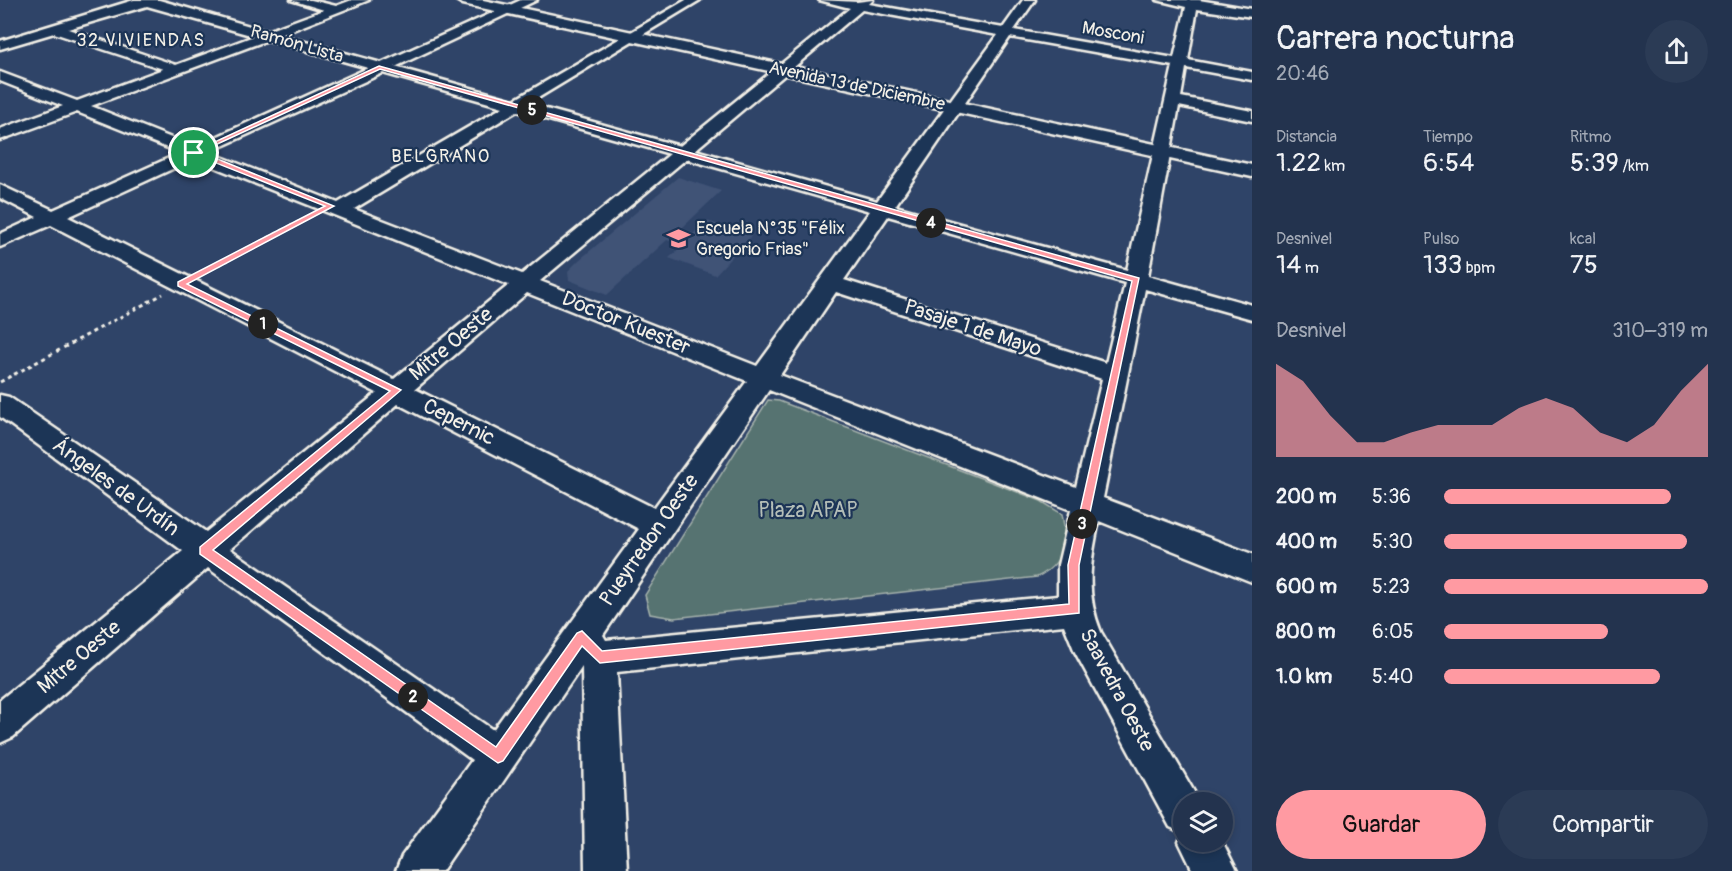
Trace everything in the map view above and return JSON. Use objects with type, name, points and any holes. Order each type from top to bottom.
[{"type":"street","points":[[297,0],[337,10]]},
{"type":"street","points":[[0,135],[363,0]]},
{"type":"street","name":"Avenida 13 de Diciembre","points":[[463,0],[519,5]]},
{"type":"street","name":"Avenida 13 de Diciembre","points":[[485,0],[519,5],[634,35],[1161,149],[1252,171]]},
{"type":"street","points":[[335,207],[694,0]]},
{"type":"street","name":"Mosconi","points":[[825,0],[863,3],[1006,32],[1252,76]]},
{"type":"street","name":"Pueyrredon Oeste","points":[[417,871],[498,756],[591,647],[660,525],[761,377],[883,210],[1029,0]]},
{"type":"street","points":[[1163,0],[1192,2],[1252,13]]},
{"type":"street","points":[[0,45],[146,1]]},
{"type":"street","name":"Ramón Lista","points":[[146,1],[1252,312]]},
{"type":"street","name":"Saavedra Oeste","points":[[1173,793],[1087,641],[1075,609],[1074,565],[1136,280],[1170,100],[1192,2]]},
{"type":"street","name":"Mitre Oeste","points":[[0,724],[204,550],[863,3]]},
{"type":"street","points":[[0,241],[519,5]]},
{"type":"street","points":[[55,29],[176,69]]},
{"type":"street","name":"Doctor Kuester","points":[[0,76],[761,377],[1252,568]]},
{"type":"street","points":[[1170,100],[1252,116]]},
{"type":"street","name":"Avenida 13 de Diciembre","points":[[1161,149],[1252,166]]},
{"type":"street","name":"Cepernic","points":[[0,191],[660,525]]},
{"type":"street","name":"Pasaje 1 de Mayo","points":[[831,283],[1114,374]]},
{"type":"street","name":"Ángeles de Urdín","points":[[0,404],[498,756]]},
{"type":"street","points":[[606,871],[591,647],[1075,609]]},
{"type":"street","points":[[1206,852],[1216,871]]},
{"type":"path","points":[[0,382],[181,284],[335,207]]},
{"type":"shaded area","name":"Escuela N°35 \"Félix Gregorio Frias\"","points":[[678,177],[721,191],[681,229],[693,234],[707,221],[752,235],[715,275],[669,258],[682,246],[667,240],[607,295],[569,280],[568,271],[579,260]]},
{"type":"green space","name":"Plaza APAP","points":[[768,400],[779,401],[1041,501],[1062,514],[1064,543],[1058,559],[1046,572],[1037,577],[674,618],[650,614],[645,595]]},
{"type":"place","name":"Escuela N°35 \"Félix Gregorio Frias\"","points":[[678,238]]},
{"type":"district","name":"32 VIVIENDAS","points":[[141,40]]},
{"type":"district","name":"BELGRANO","points":[[441,156]]},
{"type":"route","points":[[379,68],[1136,280],[1074,565],[1075,609],[600,657],[582,637],[498,756],[204,550],[397,390],[181,284],[330,206],[194,153],[379,68]]}]
